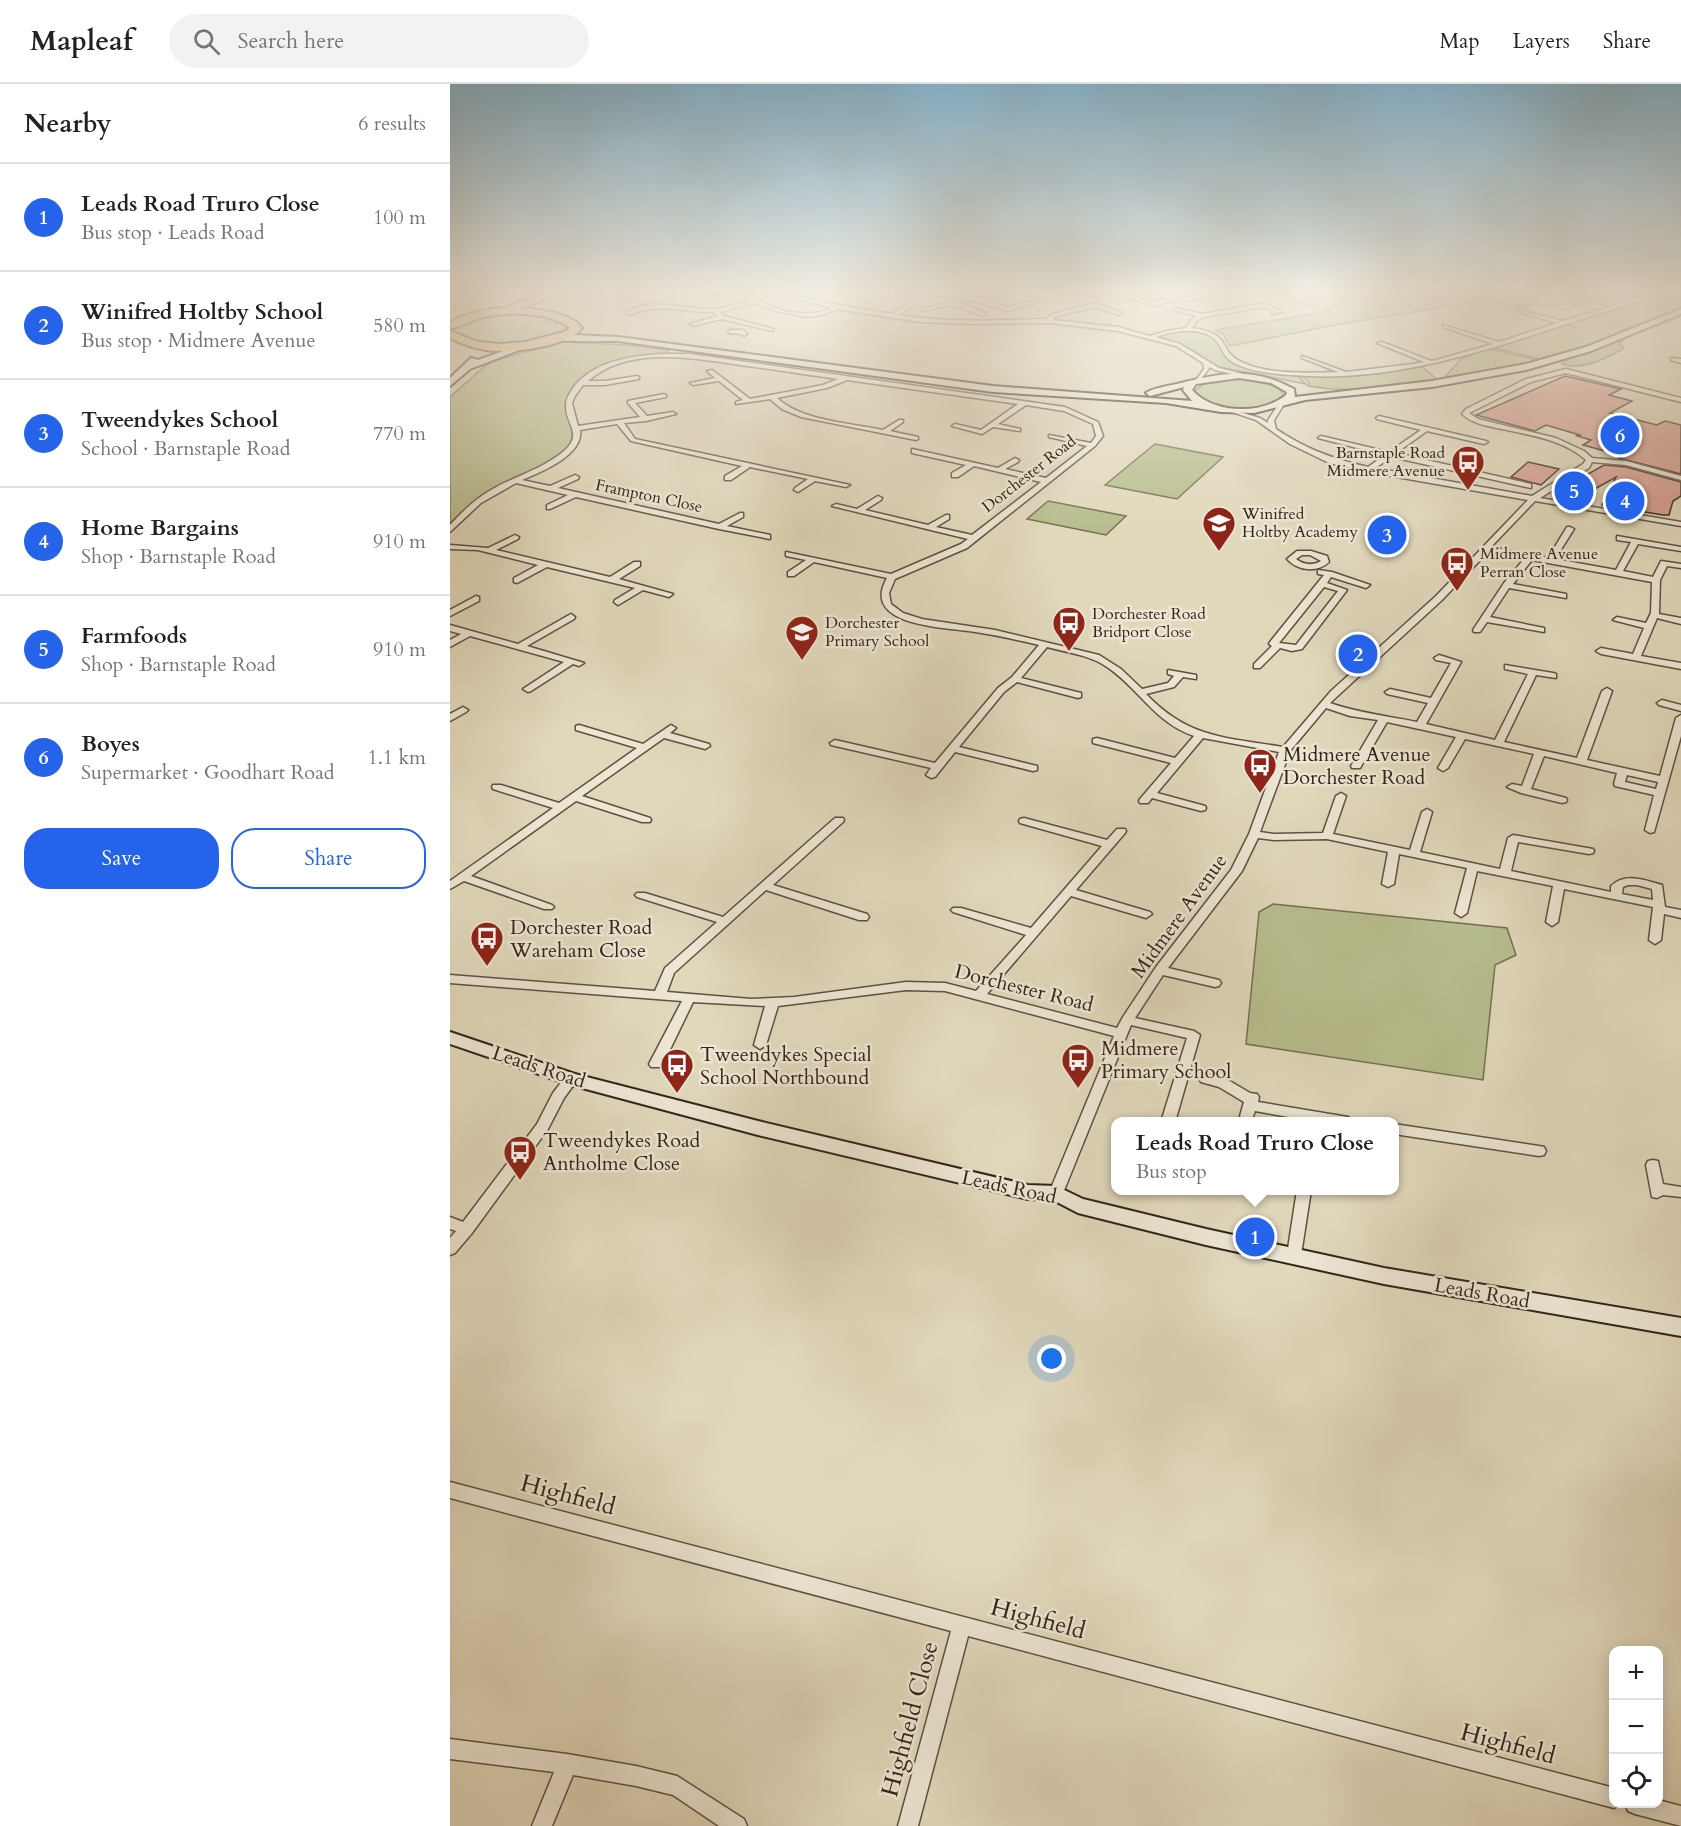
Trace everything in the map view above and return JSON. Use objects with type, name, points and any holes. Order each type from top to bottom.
[{"type":"street","points":[[450,383],[465,369]]},
{"type":"street","name":"Dorchester Road","points":[[582,383],[592,374],[602,369]]},
{"type":"street","name":"Dorchester Road","points":[[780,369],[1065,409],[1096,423],[1100,436],[1093,445],[964,546],[892,577]]},
{"type":"street","points":[[845,369],[993,389],[1166,400],[1249,412],[1304,397],[1365,392],[1465,379],[1512,369]]},
{"type":"street","points":[[1205,405],[1191,397],[1187,390],[1207,369]]},
{"type":"street","points":[[1219,369],[1295,384]]},
{"type":"street","points":[[1258,369],[1300,375],[1376,369]]},
{"type":"street","points":[[1335,369],[1344,373]]},
{"type":"street","points":[[1545,369],[1553,372]]},
{"type":"street","points":[[711,371],[718,379],[747,400]]},
{"type":"street","points":[[1681,400],[1566,371],[1553,372],[1468,410],[1465,414],[1476,422],[1568,445],[1586,453],[1590,459],[1626,463],[1681,478]]},
{"type":"street","points":[[1117,398],[1179,387],[1220,375],[1253,376]]},
{"type":"street","points":[[450,530],[481,499],[566,453],[574,445],[578,428],[569,406],[572,393],[582,383],[605,383],[638,378]]},
{"type":"street","points":[[738,403],[825,387],[846,378]]},
{"type":"street","points":[[693,383],[718,379]]},
{"type":"street","points":[[1271,381],[1291,390],[1291,396],[1271,420],[1273,429]]},
{"type":"street","points":[[1306,386],[1365,392]]},
{"type":"street","points":[[646,419],[630,402],[664,396]]},
{"type":"street","points":[[772,397],[793,413],[916,438]]},
{"type":"street","points":[[955,426],[982,432],[1025,403]]},
{"type":"street","points":[[1231,410],[1258,419],[1292,444],[1308,452],[1368,470],[1681,524]]},
{"type":"street","points":[[578,428],[673,414]]},
{"type":"street","points":[[1379,418],[1484,442]]},
{"type":"street","points":[[813,430],[827,421]]},
{"type":"street","points":[[884,432],[902,421]]},
{"type":"street","points":[[620,423],[633,440],[846,485]]},
{"type":"street","points":[[992,425],[1018,430]]},
{"type":"street","points":[[1368,470],[1426,429]]},
{"type":"street","points":[[1051,436],[1093,445]]},
{"type":"street","points":[[1321,438],[1528,486]]},
{"type":"street","points":[[915,451],[1048,481]]},
{"type":"street","name":"Midmere Avenue","points":[[1056,1193],[1128,1020],[1160,970],[1236,871],[1254,834],[1285,750],[1324,704],[1439,598],[1533,499],[1586,466],[1590,459]]},
{"type":"street","points":[[999,470],[1015,460]]},
{"type":"street","points":[[728,478],[748,465]]},
{"type":"street","points":[[955,476],[971,465]]},
{"type":"street","name":"Frampton Close","points":[[550,489],[575,477]]},
{"type":"street","points":[[798,489],[814,478]]},
{"type":"street","name":"Frampton Close","points":[[516,481],[767,537]]},
{"type":"street","name":"Frampton Close","points":[[550,507],[574,495]]},
{"type":"street","points":[[859,511],[878,498]]},
{"type":"street","points":[[836,506],[973,538]]},
{"type":"street","name":"Frampton Close","points":[[719,527],[740,514]]},
{"type":"street","points":[[930,527],[946,517]]},
{"type":"street","points":[[1550,561],[1565,528],[1581,531]]},
{"type":"street","points":[[490,550],[515,537]]},
{"type":"street","points":[[1620,538],[1681,549]]},
{"type":"street","points":[[1618,573],[1636,541]]},
{"type":"street","points":[[450,547],[490,550],[669,593]]},
{"type":"street","points":[[1487,549],[1656,580]]},
{"type":"street","points":[[789,554],[892,577],[884,596],[885,602],[892,610],[906,617],[983,630],[1096,657],[1111,663],[1176,725],[1201,734],[1285,750]]},
{"type":"street","points":[[1478,630],[1507,585],[1530,557]]},
{"type":"street","points":[[791,574],[813,559]]},
{"type":"street","points":[[1636,657],[1654,615],[1656,580],[1664,563],[1681,566]]},
{"type":"street","points":[[517,580],[546,564]]},
{"type":"street","points":[[612,580],[637,564]]},
{"type":"street","points":[[1304,566],[1366,585]]},
{"type":"street","points":[[1661,570],[1681,574]]},
{"type":"street","points":[[1322,584],[1342,590],[1299,647],[1273,644],[1329,574]]},
{"type":"street","points":[[1507,585],[1563,596]]},
{"type":"street","points":[[618,602],[643,587]]},
{"type":"street","points":[[450,612],[476,599]]},
{"type":"street","points":[[1654,615],[1681,621]]},
{"type":"street","points":[[519,647],[571,617]]},
{"type":"street","points":[[1487,619],[1541,630]]},
{"type":"street","points":[[1617,620],[1648,626]]},
{"type":"street","points":[[450,628],[575,662],[528,688]]},
{"type":"street","points":[[450,644],[469,633]]},
{"type":"street","points":[[835,743],[934,771],[1001,690],[1045,644]]},
{"type":"street","points":[[1257,666],[1278,645]]},
{"type":"street","points":[[1601,651],[1681,666]]},
{"type":"street","points":[[1420,726],[1456,662],[1439,658]]},
{"type":"street","points":[[1508,667],[1553,676]]},
{"type":"street","points":[[1498,743],[1533,672]]},
{"type":"street","points":[[1142,692],[1171,685],[1176,673],[1193,677]]},
{"type":"street","points":[[1014,679],[1078,695]]},
{"type":"street","points":[[1581,762],[1607,691]]},
{"type":"street","points":[[1390,692],[1433,701]]},
{"type":"street","points":[[1662,703],[1681,708]]},
{"type":"street","points":[[1324,704],[1350,713],[1384,718],[1664,780]]},
{"type":"street","points":[[450,718],[463,710]]},
{"type":"street","points":[[1356,766],[1384,718]]},
{"type":"street","points":[[1650,830],[1681,718]]},
{"type":"street","points":[[579,728],[644,747]]},
{"type":"street","points":[[454,883],[667,731],[705,746]]},
{"type":"street","points":[[1201,734],[1147,797],[1202,808]]},
{"type":"street","points":[[1443,768],[1462,735]]},
{"type":"street","points":[[1097,741],[1177,762]]},
{"type":"street","points":[[952,748],[1033,768]]},
{"type":"street","points":[[1525,791],[1540,753]]},
{"type":"street","points":[[1623,771],[1619,784],[1660,793]]},
{"type":"street","points":[[497,787],[561,807]]},
{"type":"street","points":[[1512,787],[1562,800]]},
{"type":"street","points":[[1327,836],[1341,796]]},
{"type":"street","points":[[574,797],[646,820]]},
{"type":"street","points":[[1414,854],[1427,812]]},
{"type":"street","points":[[659,996],[669,971],[839,820]]},
{"type":"street","points":[[1024,821],[1108,844]]},
{"type":"street","points":[[980,995],[1121,831]]},
{"type":"street","points":[[1254,834],[1274,837],[1327,836],[1616,895],[1681,914]]},
{"type":"street","points":[[1505,873],[1512,837],[1589,851]]},
{"type":"street","points":[[1388,884],[1394,849]]},
{"type":"street","points":[[1461,914],[1473,866]]},
{"type":"street","points":[[1616,895],[1617,886],[1623,881],[1632,880],[1658,886],[1659,907],[1655,940]]},
{"type":"street","points":[[454,883],[548,907]]},
{"type":"street","points":[[1552,922],[1559,885]]},
{"type":"street","points":[[764,886],[863,917]]},
{"type":"street","points":[[1070,892],[1146,914]]},
{"type":"street","points":[[641,895],[725,921]]},
{"type":"street","points":[[957,910],[1033,933]]},
{"type":"street","points":[[1160,970],[1215,983]]},
{"type":"street","name":"Dorchester Road","points":[[450,979],[751,1004],[906,986],[945,987],[1122,1034]]},
{"type":"street","points":[[656,1064],[689,999]]},
{"type":"street","points":[[760,1045],[773,1002]]},
{"type":"street","points":[[1128,1020],[1194,1035],[1169,1117]]},
{"type":"street","name":"Leads Road","points":[[450,1038],[571,1078],[758,1128],[1028,1192],[1056,1193],[1078,1205],[1206,1237],[1384,1276],[1681,1327]]},
{"type":"street","points":[[450,1249],[543,1126],[558,1096],[571,1078]]},
{"type":"street","points":[[1206,1079],[1223,1083],[1250,1103],[1314,1117]]},
{"type":"street","points":[[1399,1130],[1511,1152],[1539,1151]]},
{"type":"street","points":[[1653,1165],[1656,1190],[1681,1192]]},
{"type":"street","points":[[1294,1255],[1303,1195]]},
{"type":"street","points":[[450,1223],[467,1228]]},
{"type":"street","name":"Highfield","points":[[450,1490],[1609,1797]]},
{"type":"street","name":"Highfield Close","points":[[908,1826],[962,1625]]},
{"type":"street","points":[[450,1749],[567,1764],[677,1786],[737,1826]]},
{"type":"street","points":[[542,1826],[567,1764]]},
{"type":"street","points":[[1653,1808],[1681,1816]]},
{"type":"green space","points":[[481,369],[596,369],[584,378],[565,405],[572,433],[571,441],[566,449],[545,465],[477,500],[450,525],[450,397]]},
{"type":"green space","points":[[1230,369],[1256,369],[1298,376],[1306,384]]},
{"type":"green space","points":[[1385,369],[1425,369],[1439,381],[1367,390],[1330,389],[1308,386],[1309,382],[1302,376],[1330,376]]},
{"type":"green space","points":[[1452,369],[1498,369],[1442,380]]},
{"type":"green space","points":[[1235,378],[1269,384],[1284,395],[1265,407],[1240,409],[1214,403],[1193,393],[1207,382]]},
{"type":"green space","points":[[1155,444],[1223,457],[1177,499],[1105,485]]},
{"type":"green space","points":[[1048,501],[1126,516],[1106,535],[1027,519]]},
{"type":"green space","points":[[1273,904],[1507,928],[1516,955],[1495,965],[1483,1080],[1246,1044],[1259,912]]},
{"type":"building","points":[[1565,376],[1621,389],[1609,395],[1632,401],[1610,413],[1657,425],[1665,421],[1681,425],[1681,474],[1619,458],[1623,456],[1583,445],[1591,440],[1546,425],[1535,431],[1476,415]]},
{"type":"building","points":[[1528,462],[1559,469],[1541,485],[1511,477]]},
{"type":"building","points":[[1604,465],[1626,467],[1681,482],[1681,496],[1673,501],[1669,515],[1663,515],[1602,505],[1616,477],[1577,499],[1556,492]]},
{"type":"place","name":"Boyes","points":[[1620,435]]},
{"type":"place","name":"Barnstaple Road Midmere Avenue","points":[[1468,491]]},
{"type":"place","name":"Farmfoods","points":[[1574,491]]},
{"type":"place","name":"Home Bargains","points":[[1625,501]]},
{"type":"place","name":"Tweendykes School","points":[[1387,535]]},
{"type":"place","name":"Winifred Holtby Academy","points":[[1219,552]]},
{"type":"place","name":"Midmere Avenue Perran Close","points":[[1457,592]]},
{"type":"place","name":"Dorchester Road Bridport Close","points":[[1069,652]]},
{"type":"place","name":"Winifred Holtby School","points":[[1358,654]]},
{"type":"place","name":"Dorchester Primary School","points":[[802,661]]},
{"type":"place","name":"Midmere Avenue Dorchester Road","points":[[1260,794]]},
{"type":"place","name":"Dorchester Road Wareham Close","points":[[487,967]]},
{"type":"place","name":"Midmere Primary School","points":[[1078,1089]]},
{"type":"place","name":"Tweendykes Special School Northbound","points":[[677,1094]]},
{"type":"place","name":"Tweendykes Road Antholme Close","points":[[520,1181]]},
{"type":"place","name":"Leads Road Truro Close","points":[[1255,1237]]}]
